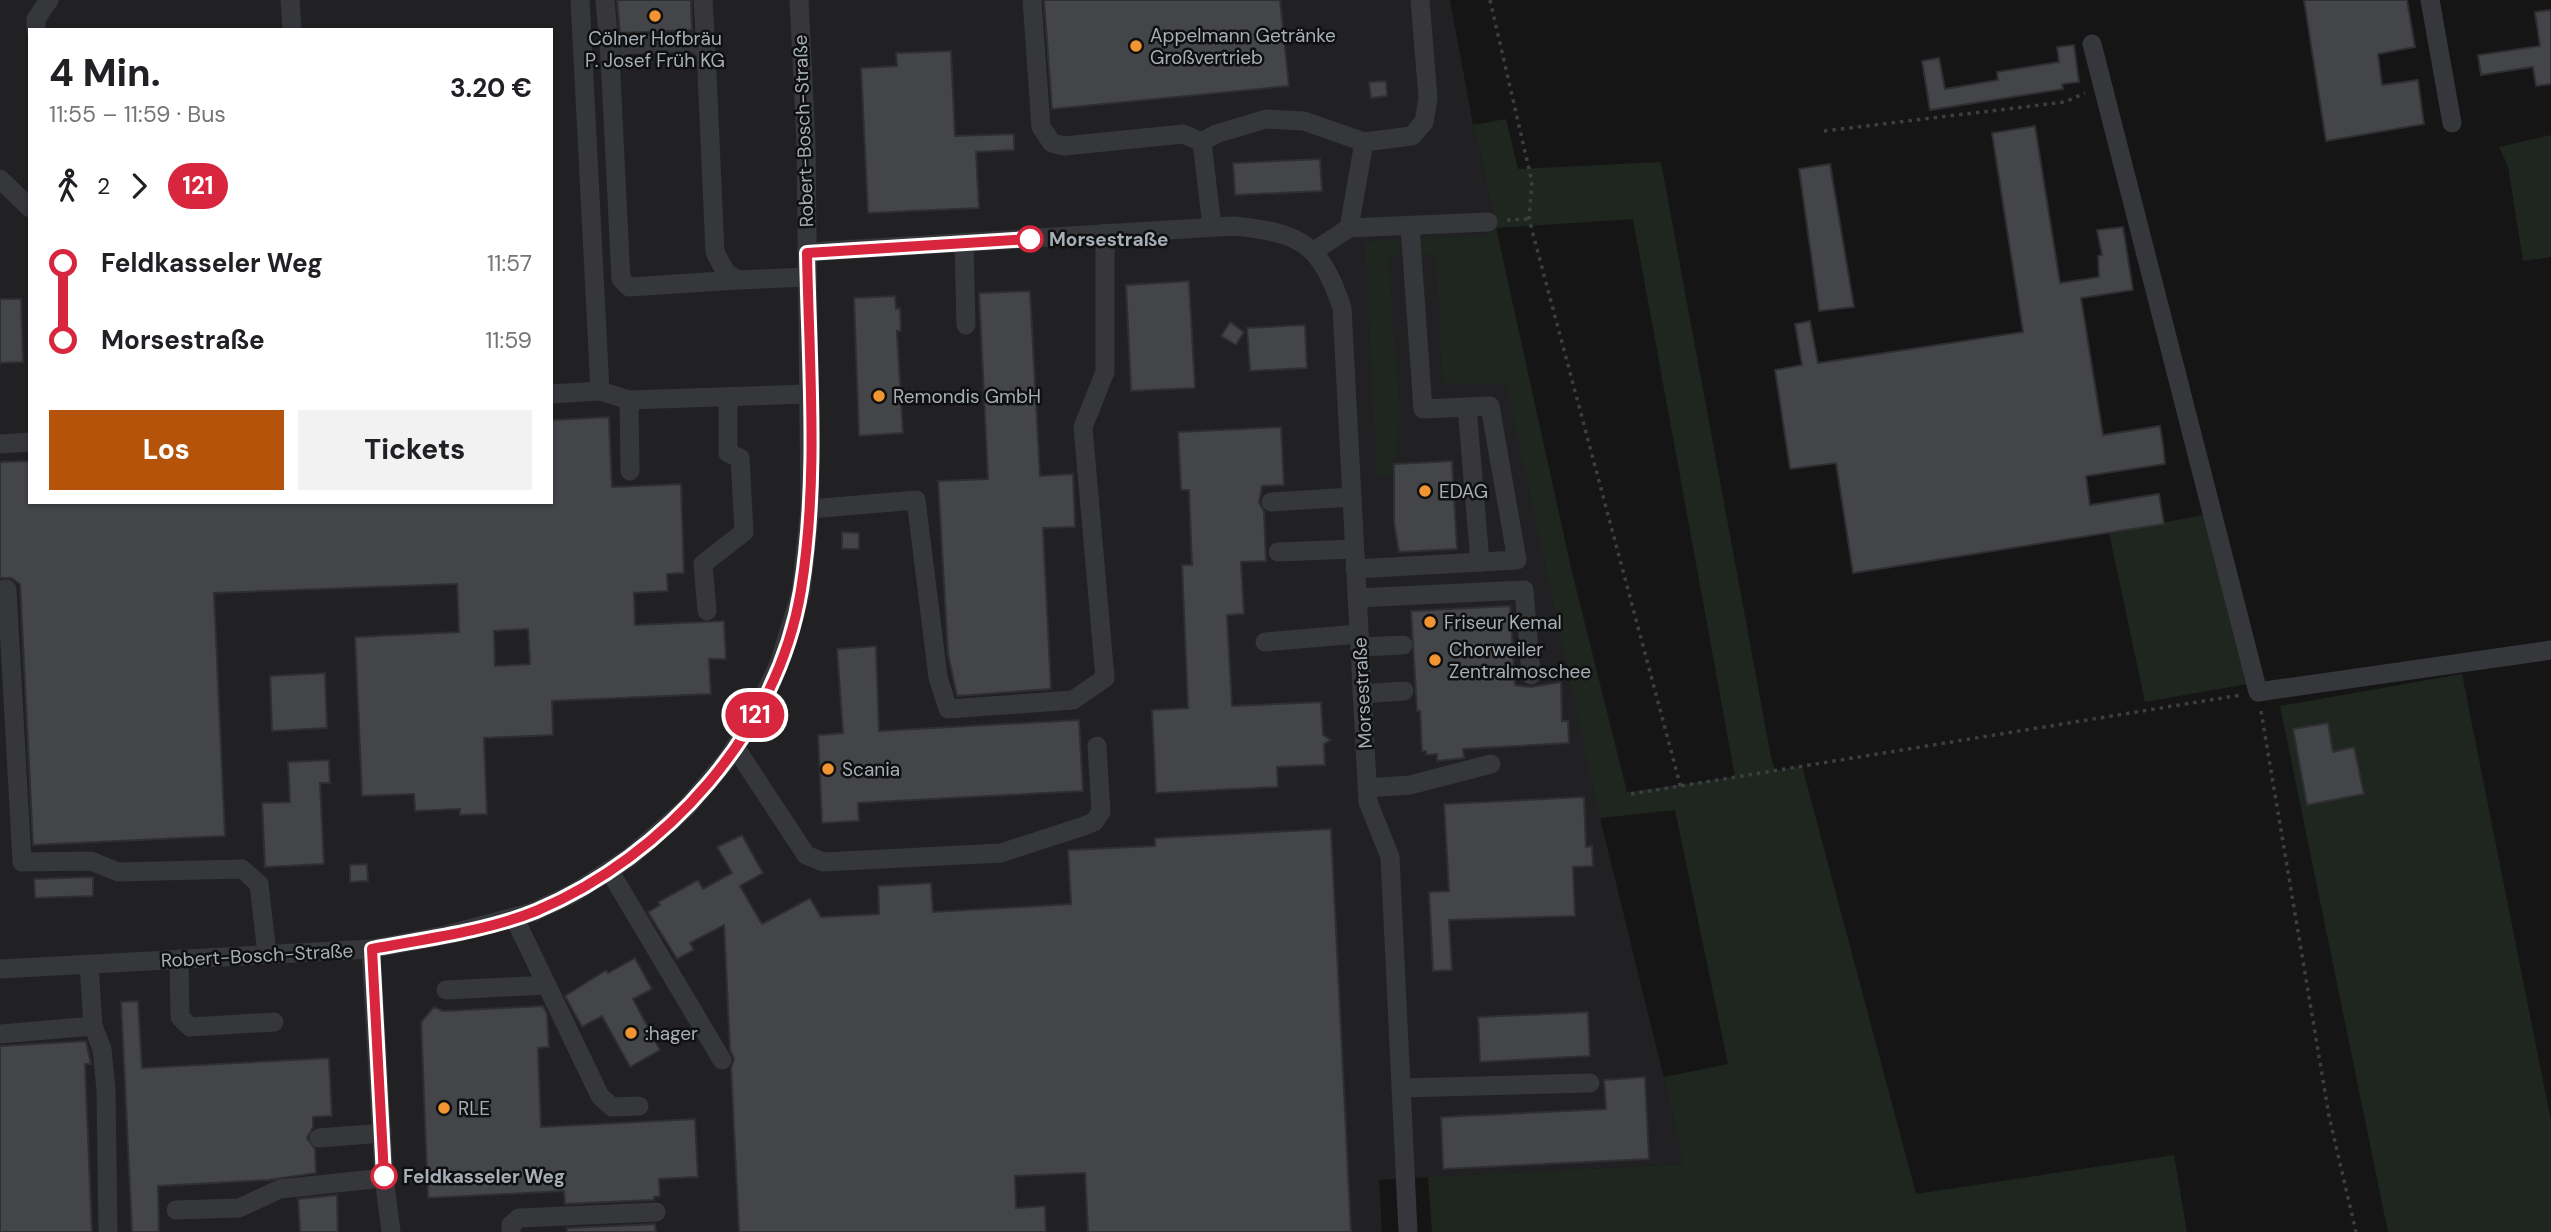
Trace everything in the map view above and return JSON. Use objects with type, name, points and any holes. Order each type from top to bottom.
[{"type":"street","points":[[36,28],[36,19],[49,0]]},
{"type":"street","points":[[290,0],[292,28]]},
{"type":"street","points":[[580,0],[600,391]]},
{"type":"street","points":[[606,0],[621,279],[629,287],[807,277]]},
{"type":"street","points":[[704,0],[715,252],[726,273],[738,281]]},
{"type":"street","name":"Robert-Bosch-Straße","points":[[0,969],[372,949],[446,935],[514,917],[572,894],[630,857],[686,808],[750,725],[779,664],[801,592],[810,509],[806,142],[799,0]]},
{"type":"street","points":[[1032,0],[1041,127],[1052,143],[1064,146],[1182,134],[1202,142]]},
{"type":"street","points":[[1202,142],[1216,134],[1266,119],[1304,121],[1364,142],[1412,136],[1424,122],[1428,98],[1420,0]]},
{"type":"street","points":[[2430,0],[2452,123]]},
{"type":"street","points":[[610,57],[622,45],[693,42],[706,51]]},
{"type":"street","points":[[2092,44],[2258,692],[2551,650]]},
{"type":"street","points":[[1202,142],[1212,227]]},
{"type":"street","points":[[1349,228],[1364,142]]},
{"type":"street","points":[[0,179],[28,206]]},
{"type":"street","points":[[1314,251],[1349,228],[1488,222]]},
{"type":"street","name":"Morsestraße","points":[[807,253],[1234,226],[1280,231],[1314,251],[1331,274],[1342,308],[1368,802],[1390,857],[1408,1232]]},
{"type":"street","points":[[1355,569],[1517,560],[1490,406],[1423,409],[1410,227]]},
{"type":"street","points":[[810,509],[916,500],[938,677],[948,709],[1073,700],[1105,678],[1083,427],[1105,372],[1105,233]]},
{"type":"street","points":[[964,242],[966,325]]},
{"type":"street","points":[[553,394],[600,391],[629,400],[728,399],[809,394]]},
{"type":"street","points":[[707,611],[703,564],[744,532],[740,458],[729,453],[728,399]]},
{"type":"street","points":[[629,400],[630,471]]},
{"type":"street","points":[[1466,407],[1480,562]]},
{"type":"street","points":[[0,444],[28,442]]},
{"type":"street","points":[[1271,502],[1352,497]]},
{"type":"street","points":[[1278,552],[1354,549]]},
{"type":"street","points":[[0,590],[7,589],[22,862],[91,861],[118,872],[242,869],[260,884],[267,954]]},
{"type":"street","points":[[1357,598],[1524,590],[1531,675]]},
{"type":"street","points":[[1265,642],[1359,640],[1403,645]]},
{"type":"street","points":[[1362,694],[1404,691]]},
{"type":"street","points":[[735,747],[806,855],[823,862],[1001,853],[1094,822],[1101,812],[1097,746]]},
{"type":"street","points":[[1367,788],[1410,785],[1491,764]]},
{"type":"street","points":[[609,870],[722,1060]]},
{"type":"street","points":[[514,917],[600,1096],[612,1107],[639,1106]]},
{"type":"street","points":[[372,949],[384,1178],[391,1232]]},
{"type":"street","points":[[179,959],[180,1017],[190,1027],[274,1022]]},
{"type":"street","points":[[89,964],[93,1026],[102,1049],[106,1090],[108,1232]]},
{"type":"street","points":[[446,990],[547,985]]},
{"type":"street","points":[[0,1034],[93,1026]]},
{"type":"street","points":[[1401,1088],[1590,1083]]},
{"type":"street","points":[[319,1138],[382,1133]]},
{"type":"street","points":[[176,1210],[239,1208],[280,1189],[384,1178]]},
{"type":"street","points":[[511,1232],[510,1225],[519,1218],[656,1212]]},
{"type":"path","points":[[1490,0],[1532,182],[1529,219],[1681,788]]},
{"type":"path","points":[[1824,131],[2065,102],[2103,85]]},
{"type":"path","points":[[1631,794],[1681,788],[2258,692],[2329,1116],[2356,1232]]},
{"type":"shaded area","points":[[0,0],[1450,0],[1473,125],[1494,215],[1600,818],[1685,1164],[1379,1180],[1382,1232],[0,1232]]},
{"type":"shaded area","points":[[1506,119],[1518,169],[1661,162],[1771,757],[1775,771],[1802,766],[1916,1194],[2174,1155],[2187,1232],[1432,1232],[1428,1177],[1684,1164],[1664,1077],[1728,1064],[1675,810],[1600,818],[1506,383],[1443,383],[1436,254],[1419,254],[1419,239],[1488,235],[1494,215],[1473,125]],"holes":[[[1633,219],[1735,777],[1627,792],[1572,572],[1496,228]]]},
{"type":"shaded area","points":[[2551,135],[2551,257],[2523,261],[2508,166],[2499,147]]},
{"type":"shaded area","points":[[1399,240],[1399,256],[1388,258],[1400,414],[1394,475],[1377,478],[1365,242]]},
{"type":"shaded area","points":[[2208,514],[2247,684],[2145,702],[2109,533]]},
{"type":"shaded area","points":[[2462,674],[2551,1121],[2551,1232],[2388,1232],[2280,706]]},
{"type":"building","name":"Cölner Hofbräu P. Josef Früh KG","points":[[617,0],[691,0],[692,30],[620,33]]},
{"type":"building","name":"Appelmann Getränke Großvertrieb","points":[[1044,0],[1280,0],[1289,86],[1052,109]]},
{"type":"building","points":[[2304,0],[2407,0],[2415,47],[2378,54],[2382,85],[2418,80],[2424,124],[2326,141]]},
{"type":"building","points":[[2551,10],[2551,84],[2536,86],[2533,67],[2481,75],[2478,55],[2540,46],[2535,12]]},
{"type":"building","points":[[2074,45],[2079,82],[2062,84],[2063,89],[1930,110],[1922,61],[1939,58],[1945,89],[1998,80],[1997,72],[2059,62],[2057,47]]},
{"type":"building","points":[[951,51],[955,136],[1014,134],[1014,150],[976,152],[979,208],[868,213],[861,68],[897,66],[896,53]]},
{"type":"building","points":[[1386,81],[1387,96],[1371,98],[1369,82]]},
{"type":"building","points":[[2035,126],[2060,283],[2099,277],[2098,256],[2102,255],[2097,230],[2123,227],[2133,290],[2081,298],[2103,435],[2160,426],[2163,445],[2165,464],[2086,476],[2090,505],[2159,494],[2164,524],[1853,573],[1836,463],[1790,469],[1775,370],[1802,365],[1795,324],[1810,321],[1818,363],[2023,332],[1992,133]]},
{"type":"building","points":[[1320,159],[1322,191],[1235,195],[1233,163]]},
{"type":"building","points":[[1830,164],[1854,307],[1819,311],[1799,169]]},
{"type":"building","points":[[1189,281],[1195,388],[1131,391],[1126,285]]},
{"type":"building","points":[[1030,291],[1040,476],[1073,474],[1075,527],[1043,528],[1051,689],[957,696],[948,654],[938,481],[988,479],[979,293]]},
{"type":"building","name":"Remondis GmbH","points":[[895,296],[896,309],[900,308],[901,331],[897,331],[903,433],[859,436],[854,298]]},
{"type":"building","points":[[0,299],[21,299],[23,362],[0,363]]},
{"type":"building","points":[[1230,322],[1244,332],[1236,345],[1221,336]]},
{"type":"building","points":[[1305,325],[1307,368],[1250,371],[1247,328]]},
{"type":"building","points":[[609,417],[612,487],[681,484],[684,573],[667,574],[668,591],[634,593],[635,625],[724,621],[726,659],[709,659],[711,694],[552,701],[553,735],[484,738],[487,814],[460,815],[460,809],[415,811],[414,794],[362,796],[355,637],[459,632],[457,584],[214,593],[225,836],[33,845],[20,584],[11,578],[0,578],[0,462],[28,461],[28,504],[553,504],[553,420]],"holes":[[[528,629],[530,664],[495,666],[494,631]]]},
{"type":"building","points":[[1281,427],[1284,485],[1262,486],[1259,502],[1264,512],[1266,561],[1241,562],[1244,614],[1227,615],[1232,706],[1321,702],[1323,735],[1331,740],[1324,744],[1325,765],[1277,767],[1278,787],[1156,793],[1152,710],[1188,708],[1182,565],[1192,565],[1189,490],[1181,490],[1178,432]]},
{"type":"building","name":"EDAG","points":[[1452,461],[1457,549],[1399,552],[1394,523],[1394,464]]},
{"type":"building","points":[[842,532],[859,533],[859,549],[842,549]]},
{"type":"building","points":[[1510,606],[1515,685],[1531,687],[1561,682],[1562,721],[1568,721],[1569,743],[1463,749],[1464,758],[1437,761],[1437,754],[1426,755],[1426,751],[1422,751],[1411,611]]},
{"type":"building","points":[[876,646],[879,731],[1079,720],[1083,791],[858,803],[859,821],[822,823],[818,735],[843,733],[837,649]]},
{"type":"building","points":[[325,673],[327,728],[272,731],[270,676]]},
{"type":"building","points":[[2328,723],[2333,752],[2354,747],[2364,794],[2307,805],[2293,729]]},
{"type":"building","points":[[329,760],[330,783],[320,783],[324,864],[265,867],[262,803],[290,802],[288,762]]},
{"type":"building","points":[[1584,797],[1586,847],[1592,846],[1593,866],[1573,867],[1575,916],[1449,920],[1452,970],[1433,971],[1429,892],[1449,891],[1444,804]]},
{"type":"building","points":[[1331,829],[1351,1232],[1088,1232],[1085,1173],[1015,1176],[1016,1208],[1045,1206],[1046,1232],[739,1232],[731,1068],[734,1059],[730,1050],[724,925],[690,943],[694,950],[677,959],[648,912],[660,905],[658,902],[698,880],[703,889],[732,873],[717,847],[742,835],[763,873],[740,886],[762,924],[810,898],[821,917],[879,914],[878,886],[931,883],[933,912],[1071,904],[1068,850],[1155,846],[1155,838]]},
{"type":"building","points":[[367,864],[368,881],[350,882],[350,865]]},
{"type":"building","points":[[93,877],[93,896],[35,898],[34,879]]},
{"type":"building","points":[[635,958],[652,989],[633,999],[660,1050],[630,1067],[602,1016],[582,1027],[565,996],[606,970],[608,973]]},
{"type":"building","points":[[138,1001],[142,1068],[329,1058],[332,1116],[313,1117],[313,1127],[307,1138],[315,1149],[316,1173],[269,1180],[158,1186],[159,1232],[132,1232],[121,1002]]},
{"type":"building","points":[[543,1006],[547,1014],[549,1047],[538,1048],[541,1127],[695,1119],[698,1177],[659,1179],[660,1196],[654,1197],[654,1200],[565,1204],[564,1191],[428,1198],[421,1022],[434,1007],[443,1011]]},
{"type":"building","points":[[1588,1012],[1590,1056],[1480,1062],[1478,1017]]},
{"type":"building","points":[[86,1041],[91,1064],[85,1064],[92,1232],[0,1232],[0,1046]]},
{"type":"building","points":[[1645,1077],[1649,1159],[1443,1169],[1441,1117],[1606,1109],[1604,1080]]},
{"type":"building","points":[[337,1195],[338,1232],[300,1232],[298,1199]]},
{"type":"building","points":[[655,1224],[656,1232],[567,1232],[567,1228]]},
{"type":"bus line","name":"121","points":[[384,1176],[372,949],[446,935],[533,912],[572,894],[630,857],[686,808],[725,761],[750,725],[779,664],[801,592],[810,509],[807,253],[1030,239]]},
{"type":"place","name":"Cölner Hofbräu P. Josef Früh KG","points":[[655,16]]},
{"type":"place","name":"Appelmann Getränke Großvertrieb","points":[[1136,46]]},
{"type":"place","name":"Morsestraße","points":[[1030,239]]},
{"type":"place","name":"Remondis GmbH","points":[[879,396]]},
{"type":"place","name":"EDAG","points":[[1425,491]]},
{"type":"place","name":"Friseur Kemal","points":[[1430,622]]},
{"type":"place","name":"Chorweiler Zentralmoschee","points":[[1435,660]]},
{"type":"place","name":"Scania","points":[[828,769]]},
{"type":"place","name":":hager","points":[[631,1033]]},
{"type":"place","name":"RLE","points":[[444,1108]]},
{"type":"place","name":"Feldkasseler Weg","points":[[384,1176]]}]
